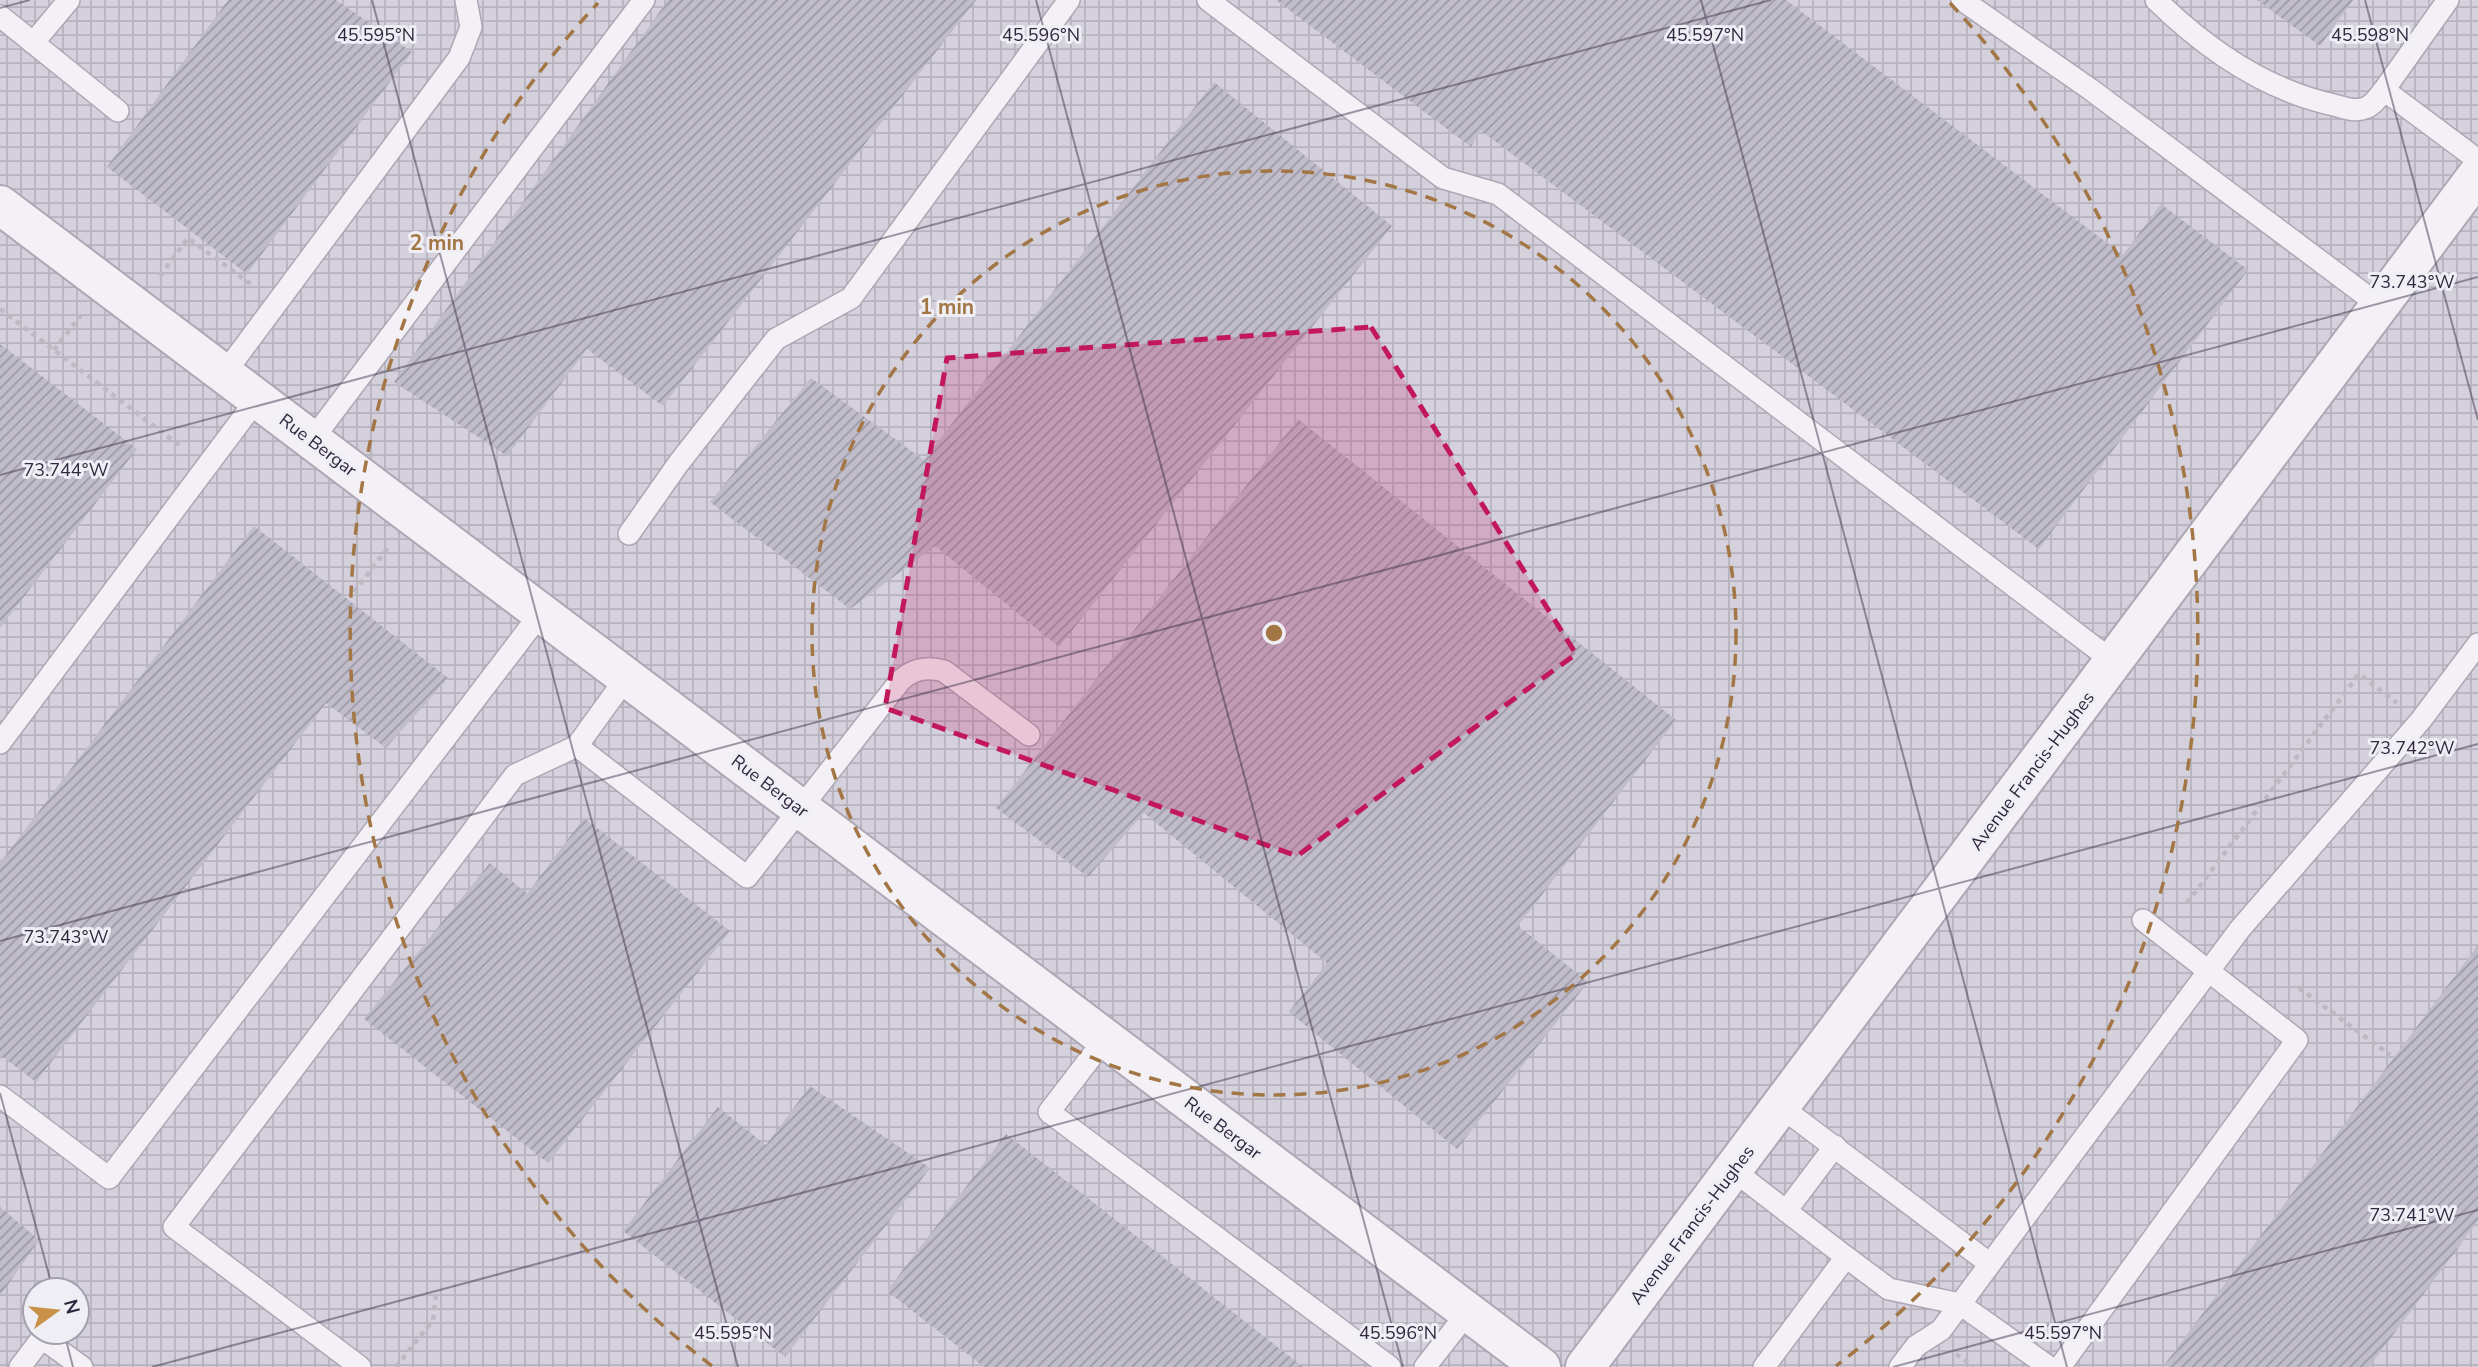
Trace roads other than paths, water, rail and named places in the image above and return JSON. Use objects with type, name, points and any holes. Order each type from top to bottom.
[{"type":"street","name":"Avenue Francis-Hughes","points":[[1585,1367],[2478,174]]},
{"type":"street","name":"Rue Bergar","points":[[0,205],[1541,1367]]},
{"type":"lane","points":[[33,43],[69,0]]},
{"type":"lane","points":[[224,374],[459,58],[471,27],[466,0]]},
{"type":"lane","points":[[312,440],[644,0]]},
{"type":"lane","points":[[628,534],[678,464],[776,339],[851,298],[1069,0]]},
{"type":"lane","points":[[1208,0],[1443,178],[1497,194],[2113,662]]},
{"type":"lane","points":[[1962,0],[2090,89],[2380,306]]},
{"type":"lane","points":[[2156,0],[2211,48],[2272,85],[2308,100],[2358,110],[2371,106],[2448,0]]},
{"type":"lane","points":[[0,16],[118,111]]},
{"type":"lane","points":[[2384,90],[2478,160]]},
{"type":"lane","points":[[0,743],[257,399]]},
{"type":"lane","points":[[0,1096],[109,1178],[541,613]]},
{"type":"lane","points":[[1900,1367],[1916,1346],[1941,1330],[2240,929],[2421,720],[2478,644]]},
{"type":"lane","points":[[577,746],[747,877],[900,681],[912,671],[928,668],[944,671],[1029,735]]},
{"type":"lane","points":[[360,1367],[174,1227],[515,775],[577,746],[626,678]]},
{"type":"lane","points":[[2060,1367],[2297,1040],[2143,920]]},
{"type":"lane","points":[[1105,1039],[1049,1112],[1390,1367]]},
{"type":"lane","points":[[1781,1107],[1990,1264]]},
{"type":"lane","points":[[1786,1211],[1835,1146]]},
{"type":"lane","points":[[1733,1170],[1889,1289],[1960,1304],[2049,1367]]},
{"type":"lane","points":[[1764,1367],[1846,1257]]},
{"type":"lane","points":[[1426,1367],[1468,1312]]},
{"type":"lane","points":[[20,1367],[42,1338],[82,1367]]}]
